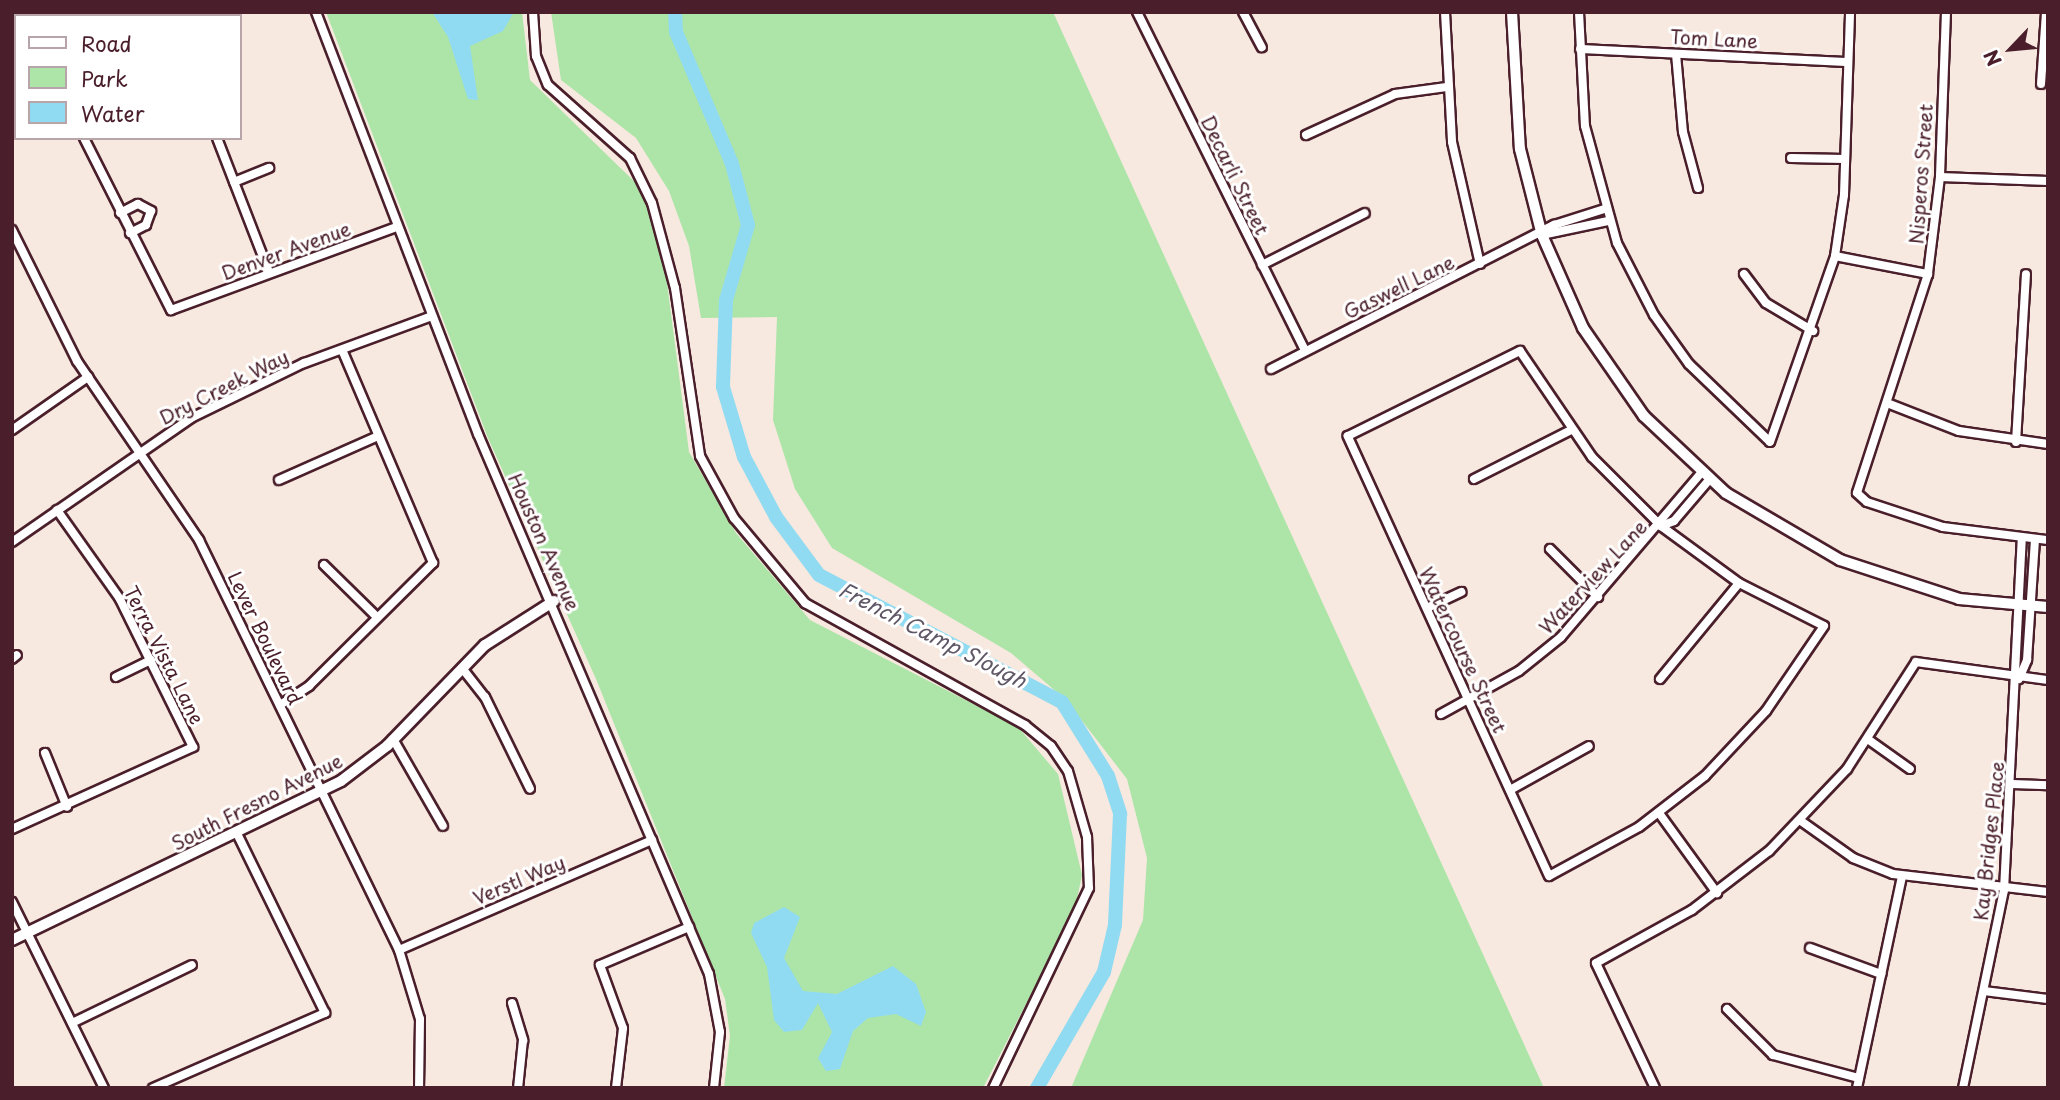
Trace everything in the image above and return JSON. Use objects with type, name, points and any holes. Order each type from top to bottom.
[{"type":"street","name":"Houston Avenue","points":[[316,12],[432,316],[689,927],[718,1013],[714,1088]]},
{"type":"street","points":[[533,12],[536,56],[548,85],[629,158],[652,203],[675,288],[700,456],[734,518],[805,603],[1025,725],[1051,746],[1068,771],[1087,837],[1089,887],[993,1088]]},
{"type":"street","name":"Decarli Street","points":[[1137,12],[1305,351]]},
{"type":"street","points":[[1243,12],[1262,47]]},
{"type":"street","points":[[1445,12],[1447,87],[1457,178],[1480,264]]},
{"type":"street","points":[[1512,12],[1520,149],[1542,235],[1604,363],[1644,416],[1709,480],[1773,526],[1840,561],[1931,592],[2018,606],[2048,607]]},
{"type":"street","points":[[1579,12],[1585,126],[1608,221],[1671,341],[1716,394],[1770,443],[1813,331],[1835,256],[1845,159],[1850,12]]},
{"type":"street","name":"Nisperos Street","points":[[1946,12],[1940,177],[1928,274],[1857,493],[1944,527],[2022,539]]},
{"type":"street","points":[[2041,84],[2046,12]]},
{"type":"street","name":"Tom Lane","points":[[1580,49],[1847,62]]},
{"type":"street","points":[[1676,54],[1683,132],[1698,188]]},
{"type":"street","points":[[1306,135],[1395,94],[1447,87]]},
{"type":"street","name":"Denver Avenue","points":[[85,140],[171,310],[397,227]]},
{"type":"street","points":[[218,140],[269,272]]},
{"type":"street","points":[[1791,158],[1845,159]]},
{"type":"street","points":[[234,182],[269,168]]},
{"type":"street","points":[[1940,177],[2048,181]]},
{"type":"street","points":[[120,213],[138,204],[151,211],[146,225],[130,233]]},
{"type":"street","name":"Gaswell Lane","points":[[1271,369],[1480,264],[1604,209]]},
{"type":"street","points":[[1262,265],[1365,213]]},
{"type":"street","name":"Gaswell Lane","points":[[1542,235],[1608,221]]},
{"type":"street","name":"Lever Boulevard","points":[[12,230],[15,241],[88,377],[199,540],[399,950],[420,1019],[419,1088]]},
{"type":"street","points":[[1835,256],[1928,274]]},
{"type":"street","points":[[1744,274],[1766,303],[1813,331]]},
{"type":"street","points":[[2016,442],[2026,274]]},
{"type":"street","name":"Dry Creek Way","points":[[12,542],[191,418],[342,350],[432,316]]},
{"type":"street","points":[[280,705],[309,686],[433,563],[376,437],[342,350]]},
{"type":"street","name":"Watercourse Street","points":[[1571,430],[1520,351],[1348,436],[1549,876],[1659,813]]},
{"type":"street","points":[[12,430],[88,377]]},
{"type":"street","points":[[1887,403],[1959,431],[2016,442],[2048,444]]},
{"type":"street","points":[[1474,479],[1571,430],[1661,526],[1739,583],[1824,626],[1747,734],[1659,813],[1717,893]]},
{"type":"street","points":[[279,480],[376,437]]},
{"type":"street","name":"Waterview Lane","points":[[1441,714],[1469,700],[1541,655],[1598,597],[1661,526],[1701,472]]},
{"type":"street","name":"Waterview Lane","points":[[1661,526],[1674,521],[1709,480]]},
{"type":"street","name":"Terra Vista Lane","points":[[57,510],[120,599],[194,747],[67,807]]},
{"type":"street","points":[[2022,539],[2048,540]]},
{"type":"street","name":"Kay Bridges Place","points":[[1963,1088],[2004,890],[2019,679],[2018,606],[2022,539]]},
{"type":"street","name":"Kay Bridges Place","points":[[2019,679],[2031,607],[2035,540]]},
{"type":"street","points":[[1549,549],[1598,597]]},
{"type":"street","points":[[324,565],[377,617]]},
{"type":"street","points":[[1660,679],[1739,583]]},
{"type":"street","points":[[1427,608],[1461,592]]},
{"type":"street","name":"South Fresno Avenue","points":[[12,940],[322,792],[393,739],[462,668],[502,632],[554,601]]},
{"type":"street","points":[[116,677],[151,660]]},
{"type":"street","points":[[1655,1088],[1596,963],[1717,893],[1801,821],[1868,740],[1916,662],[2019,679],[2048,680]]},
{"type":"street","points":[[462,668],[485,697],[530,789]]},
{"type":"street","points":[[393,739],[443,825]]},
{"type":"street","points":[[1868,740],[1910,769]]},
{"type":"street","points":[[1510,790],[1589,746]]},
{"type":"street","points":[[12,829],[67,807],[45,753]]},
{"type":"street","points":[[2012,784],[2048,785]]},
{"type":"street","points":[[1801,821],[1853,858],[1902,877],[2004,890],[2048,892]]},
{"type":"street","points":[[153,1088],[325,1013],[237,833]]},
{"type":"street","name":"Verstl Way","points":[[399,950],[652,840]]},
{"type":"street","points":[[1857,1088],[1902,877]]},
{"type":"street","points":[[12,902],[104,1088]]},
{"type":"street","points":[[616,1088],[623,1028],[600,965],[689,927]]},
{"type":"street","points":[[1810,948],[1881,974]]},
{"type":"street","points":[[72,1023],[192,965]]},
{"type":"street","points":[[1984,991],[2048,999]]},
{"type":"street","points":[[512,1003],[523,1040],[517,1088]]},
{"type":"street","points":[[1727,1009],[1773,1055],[1859,1078]]},
{"type":"green space","points":[[326,12],[522,12],[530,80],[639,186],[663,252],[689,452],[736,533],[810,620],[1018,727],[1058,774],[1082,875],[1075,908],[983,1088],[724,1088],[730,1036],[725,999],[596,679],[488,438]]},
{"type":"green space","points":[[551,12],[1053,12],[1544,1088],[1071,1088],[1143,920],[1147,858],[1127,779],[1066,700],[1011,653],[832,548],[795,489],[773,420],[777,317],[701,318],[689,246],[669,191],[636,138],[561,80]]},
{"type":"water","points":[[432,12],[514,12],[503,31],[470,46],[478,100],[468,99],[448,37]]},
{"type":"water","points":[[784,907],[800,917],[784,958],[803,991],[837,994],[893,966],[916,984],[926,1012],[921,1026],[896,1014],[868,1018],[853,1031],[840,1069],[826,1071],[818,1058],[832,1032],[818,1003],[802,1030],[784,1032],[774,1020],[767,967],[751,933],[754,923]]},
{"type":"waterway","name":"French Camp Slough","points":[[675,12],[676,32],[732,164],[748,225],[726,300],[723,387],[744,457],[776,517],[819,575],[1062,702],[1108,776],[1120,814],[1115,925],[1104,972],[1037,1088]]}]
